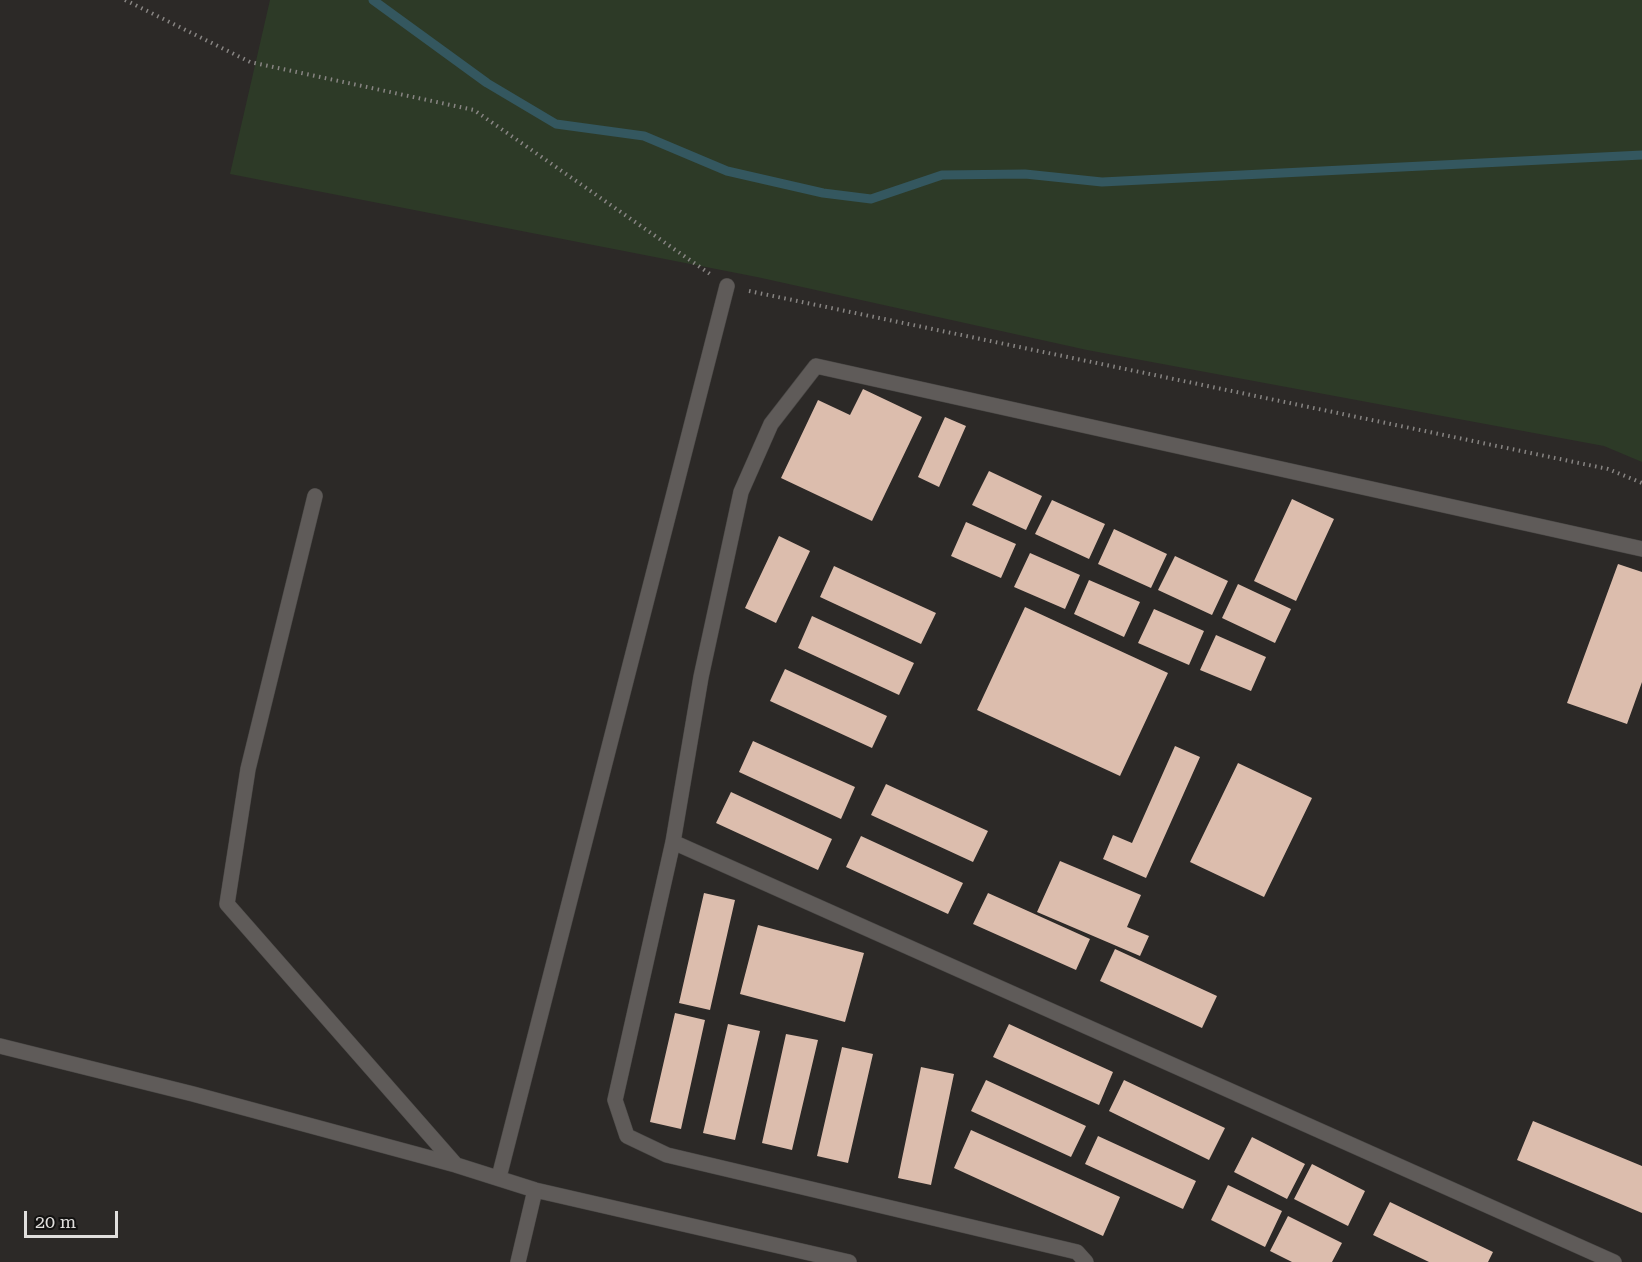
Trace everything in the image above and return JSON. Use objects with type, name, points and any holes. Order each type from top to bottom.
[{"type":"lane","points":[[499,1178],[727,286]]},
{"type":"lane","points":[[1086,1262],[1077,1252],[668,1155],[627,1136],[615,1100],[673,842],[701,677],[741,492],[771,424],[816,366],[1642,549]]},
{"type":"lane","points":[[315,496],[248,769],[226,904],[456,1165]]},
{"type":"lane","points":[[673,842],[1614,1262]]},
{"type":"lane","points":[[0,1046],[193,1094],[456,1165],[535,1190],[849,1262]]},
{"type":"lane","points":[[518,1262],[535,1190]]},
{"type":"path","points":[[125,0],[250,62],[474,110],[727,286],[1608,469],[1642,483]]},
{"type":"green space","points":[[270,0],[1642,0],[1642,462],[1604,446],[1087,350],[757,277],[230,174]]},
{"type":"building","points":[[863,389],[922,417],[872,521],[781,478],[818,400],[850,415]]},
{"type":"building","points":[[945,417],[966,426],[939,487],[918,477]]},
{"type":"building","points":[[989,471],[1042,496],[1026,530],[972,505]]},
{"type":"building","points":[[1292,499],[1334,519],[1296,601],[1254,581]]},
{"type":"building","points":[[1052,500],[1105,524],[1089,559],[1035,534]]},
{"type":"building","points":[[966,522],[1016,544],[1001,578],[951,556]]},
{"type":"building","points":[[1114,529],[1167,554],[1151,588],[1098,564]]},
{"type":"building","points":[[779,536],[810,551],[776,623],[745,608]]},
{"type":"building","points":[[1030,553],[1080,575],[1065,609],[1014,587]]},
{"type":"building","points":[[1175,556],[1228,581],[1212,615],[1158,590]]},
{"type":"building","points":[[1618,564],[1642,572],[1642,682],[1627,724],[1567,703]]},
{"type":"building","points":[[834,566],[936,613],[921,644],[820,597]]},
{"type":"building","points":[[1089,580],[1140,602],[1124,637],[1074,614]]},
{"type":"building","points":[[1238,584],[1291,609],[1275,643],[1222,618]]},
{"type":"building","points":[[1025,607],[1168,673],[1120,776],[977,710]]},
{"type":"building","points":[[1154,609],[1204,631],[1189,665],[1138,643]]},
{"type":"building","points":[[812,616],[914,663],[899,695],[798,648]]},
{"type":"building","points":[[1216,635],[1266,657],[1251,691],[1200,670]]},
{"type":"building","points":[[785,669],[887,716],[872,748],[770,701]]},
{"type":"building","points":[[753,741],[855,787],[841,819],[739,772]]},
{"type":"building","points":[[1175,746],[1200,757],[1146,878],[1103,859],[1113,835],[1132,843]]},
{"type":"building","points":[[1238,763],[1312,798],[1264,897],[1190,862]]},
{"type":"building","points":[[886,784],[988,831],[973,862],[871,815]]},
{"type":"building","points":[[731,792],[832,839],[818,870],[716,823]]},
{"type":"building","points":[[861,836],[963,883],[948,914],[846,867]]},
{"type":"building","points":[[1060,861],[1141,895],[1127,927],[1149,936],[1140,956],[1037,912]]},
{"type":"building","points":[[704,893],[735,900],[710,1010],[679,1003]]},
{"type":"building","points":[[988,893],[1090,939],[1076,970],[973,924]]},
{"type":"building","points":[[758,925],[864,953],[845,1022],[740,994]]},
{"type":"building","points":[[1115,949],[1217,996],[1202,1028],[1100,981]]},
{"type":"building","points":[[675,1013],[705,1020],[681,1129],[650,1122]]},
{"type":"building","points":[[728,1024],[760,1031],[735,1140],[703,1133]]},
{"type":"building","points":[[1009,1024],[1113,1072],[1099,1105],[993,1057]]},
{"type":"building","points":[[786,1034],[818,1040],[792,1150],[762,1143]]},
{"type":"building","points":[[842,1047],[873,1054],[848,1163],[817,1156]]},
{"type":"building","points":[[921,1067],[954,1074],[931,1185],[898,1178]]},
{"type":"building","points":[[986,1080],[1086,1126],[1071,1157],[971,1111]]},
{"type":"building","points":[[1124,1080],[1225,1128],[1209,1160],[1109,1111]]},
{"type":"building","points":[[1533,1121],[1642,1166],[1642,1213],[1517,1160]]},
{"type":"building","points":[[971,1130],[1120,1197],[1103,1236],[954,1168]]},
{"type":"building","points":[[1098,1136],[1196,1181],[1183,1209],[1085,1164]]},
{"type":"building","points":[[1252,1137],[1305,1164],[1287,1199],[1234,1172]]},
{"type":"building","points":[[1312,1164],[1365,1191],[1348,1226],[1294,1199]]},
{"type":"building","points":[[1228,1185],[1282,1211],[1265,1247],[1211,1220]]},
{"type":"building","points":[[1390,1202],[1493,1252],[1488,1262],[1429,1262],[1373,1235]]},
{"type":"building","points":[[1288,1216],[1342,1243],[1332,1262],[1292,1262],[1270,1251]]},
{"type":"waterway","points":[[373,0],[487,83],[556,124],[644,136],[727,171],[823,193],[871,199],[942,175],[1025,174],[1102,182],[1642,155]]}]
